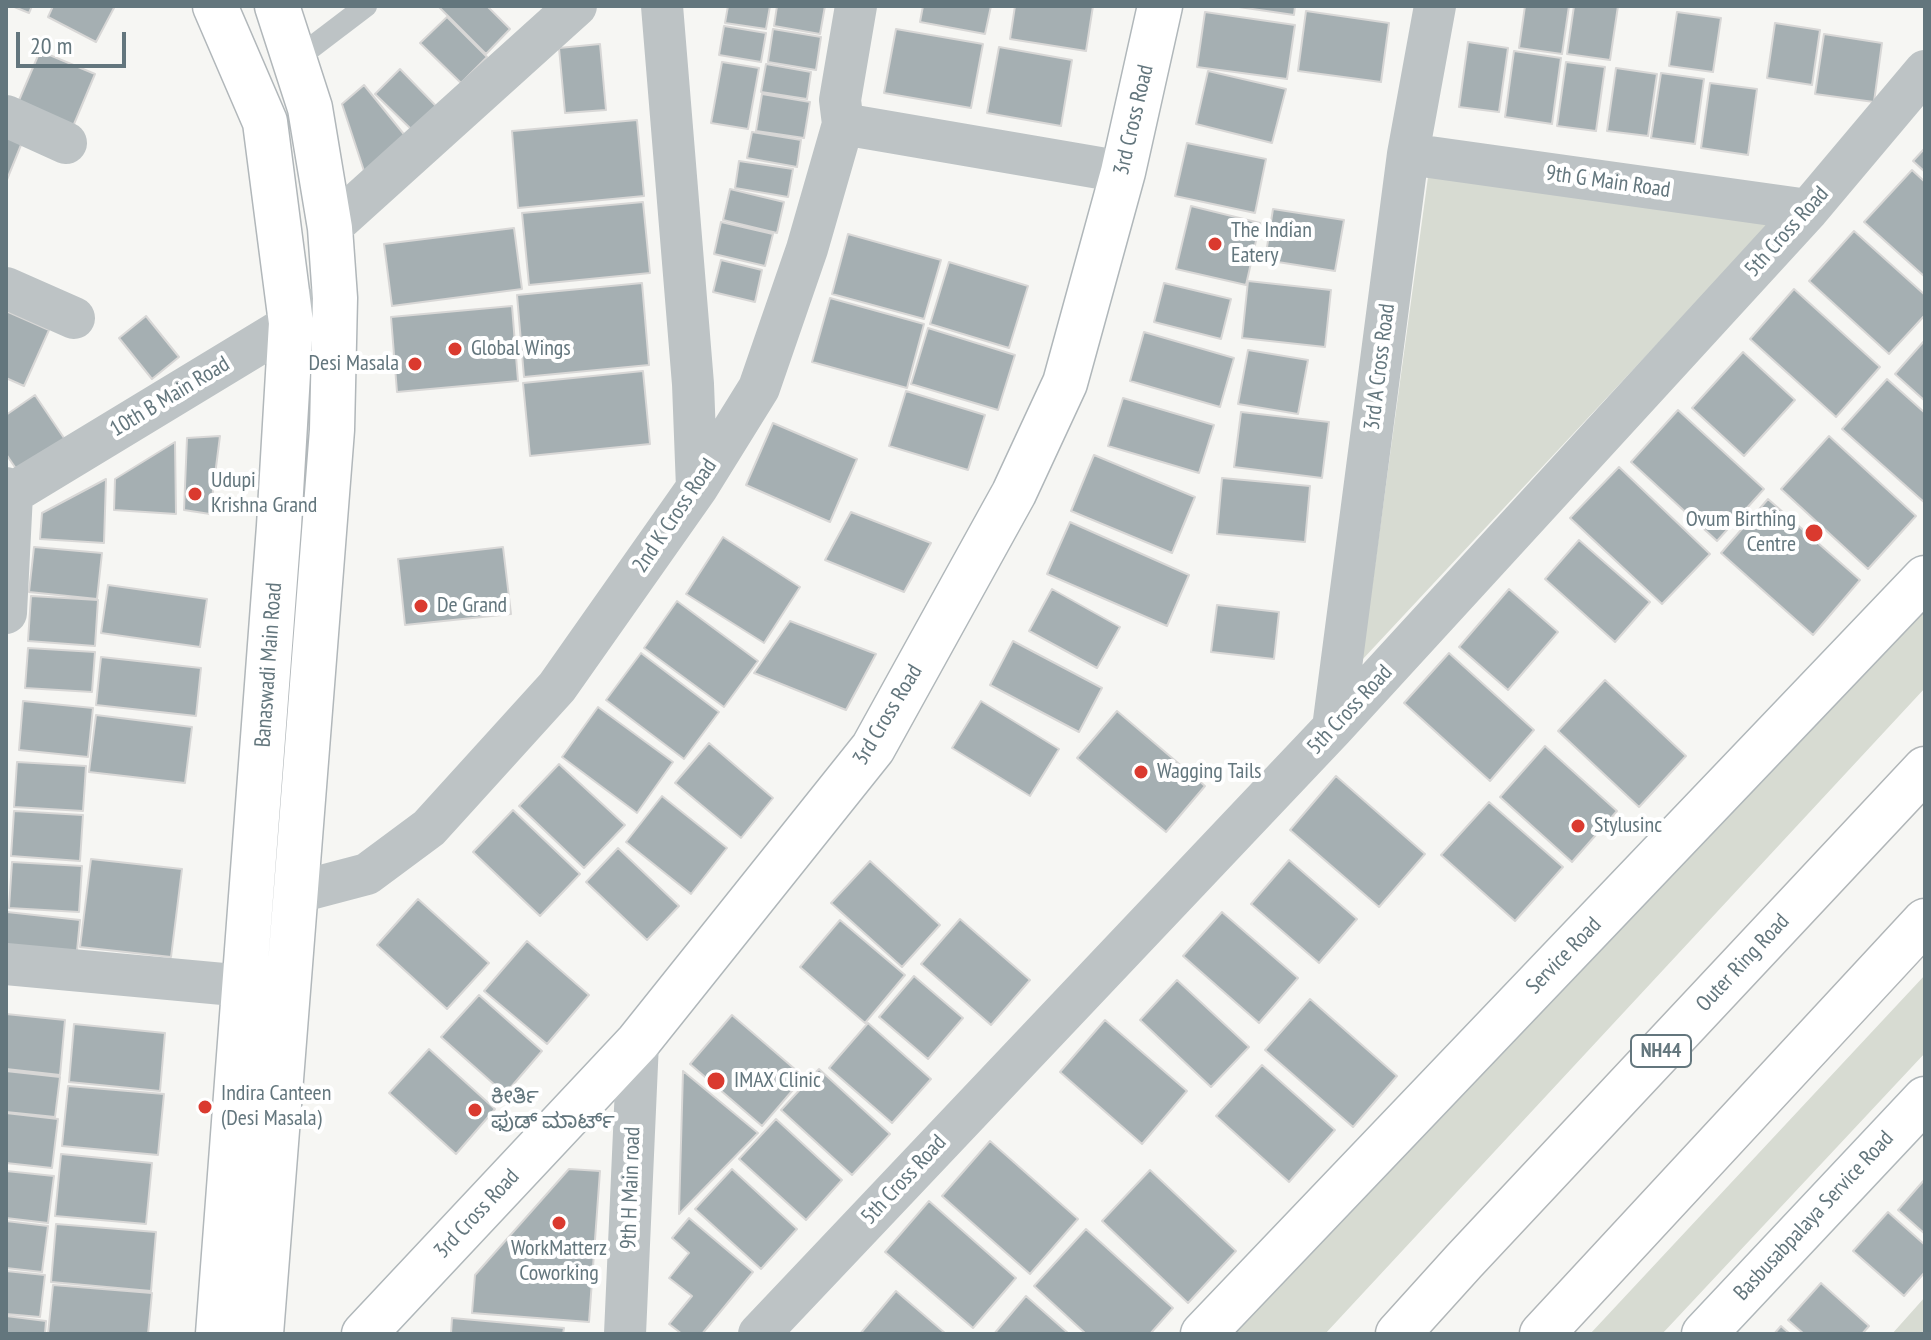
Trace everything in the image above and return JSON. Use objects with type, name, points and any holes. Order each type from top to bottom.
[{"type":"main road","name":"Banaswadi Main Road","points":[[215,6],[265,122],[291,323],[218,1334]]},
{"type":"main road","name":"Banaswadi Main Road","points":[[261,1334],[332,430],[335,298],[330,228],[310,108],[277,6]]},
{"type":"main road","name":"3rd Cross Road","points":[[364,1334],[638,1042],[873,748],[1014,493],[1065,383],[1123,172],[1160,6]]},
{"type":"main road","name":"Service Road","points":[[1203,1334],[1925,578]]},
{"type":"main road","name":"Outer Ring Road","points":[[1398,1334],[1474,1249],[1925,769]]},
{"type":"main road","points":[[1542,1334],[1925,921]]},
{"type":"main road","name":"Basbusabpalaya Service Road","points":[[1704,1334],[1925,1099]]},
{"type":"street","points":[[330,228],[576,6]]},
{"type":"street","points":[[662,6],[693,384],[697,488]]},
{"type":"street","name":"2nd K Cross Road","points":[[295,893],[367,874],[429,828],[557,687],[697,488],[759,388],[807,249],[843,124],[840,100],[856,6]]},
{"type":"street","name":"3rd A Cross Road","points":[[1333,728],[1408,154],[1435,6]]},
{"type":"street","name":"5th Cross Road","points":[[759,1334],[1333,728],[1808,210],[1925,71]]},
{"type":"street","points":[[6,116],[66,143]]},
{"type":"street","points":[[843,124],[1123,172]]},
{"type":"street","name":"9th G Main Road","points":[[1408,154],[1808,210]]},
{"type":"street","points":[[6,288],[74,318]]},
{"type":"street","name":"10th B Main Road","points":[[8,493],[335,298]]},
{"type":"street","points":[[6,613],[8,493]]},
{"type":"street","points":[[6,964],[245,986]]},
{"type":"street","name":"9th H Main road","points":[[625,1334],[638,1042]]},
{"type":"lane","points":[[295,60],[366,6]]},
{"type":"shaded area","points":[[1428,177],[1770,223],[1362,660]]},
{"type":"shaded area","points":[[1925,585],[1925,688],[1325,1334],[1220,1334]]},
{"type":"shaded area","points":[[1925,975],[1925,1053],[1662,1334],[1590,1334]]},
{"type":"shaded area","points":[[1925,1297],[1925,1334],[1892,1334]]},
{"type":"building","points":[[12,6],[32,6],[29,13]]},
{"type":"building","points":[[53,6],[115,6],[96,42],[48,17]]},
{"type":"building","points":[[438,6],[487,6],[510,29],[486,54]]},
{"type":"building","points":[[728,6],[770,6],[766,29],[725,23]]},
{"type":"building","points":[[777,6],[825,6],[820,34],[774,26]]},
{"type":"building","points":[[923,6],[991,6],[985,34],[920,22]]},
{"type":"building","points":[[1015,6],[1093,6],[1086,51],[1010,39]]},
{"type":"building","points":[[1232,6],[1295,6],[1294,15]]},
{"type":"building","points":[[1525,6],[1569,6],[1562,54],[1519,48]]},
{"type":"building","points":[[1574,6],[1618,6],[1610,60],[1567,54]]},
{"type":"building","points":[[1306,11],[1389,23],[1381,82],[1298,71]]},
{"type":"building","points":[[1205,12],[1295,25],[1287,79],[1197,67]]},
{"type":"building","points":[[1677,12],[1721,18],[1713,72],[1669,66]]},
{"type":"building","points":[[447,17],[487,57],[461,83],[420,43]]},
{"type":"building","points":[[1775,23],[1820,30],[1812,85],[1767,78]]},
{"type":"building","points":[[724,26],[766,33],[761,62],[719,55]]},
{"type":"building","points":[[773,29],[821,37],[816,70],[768,62]]},
{"type":"building","points":[[896,29],[983,44],[971,108],[884,93]]},
{"type":"building","points":[[1824,34],[1882,43],[1874,102],[1815,94]]},
{"type":"building","points":[[1468,42],[1508,48],[1499,112],[1459,107]]},
{"type":"building","points":[[600,44],[606,110],[565,113],[559,48]]},
{"type":"building","points":[[999,47],[1072,60],[1061,126],[987,113]]},
{"type":"building","points":[[40,51],[95,74],[69,136],[14,112]]},
{"type":"building","points":[[1514,51],[1561,58],[1552,124],[1505,117]]},
{"type":"building","points":[[722,62],[759,68],[748,129],[711,123]]},
{"type":"building","points":[[1566,62],[1605,67],[1596,131],[1557,126]]},
{"type":"building","points":[[766,64],[811,72],[807,99],[761,92]]},
{"type":"building","points":[[1616,68],[1657,74],[1648,136],[1607,131]]},
{"type":"building","points":[[400,69],[436,106],[412,130],[375,94]]},
{"type":"building","points":[[1208,71],[1286,89],[1272,143],[1196,124]]},
{"type":"building","points":[[1661,73],[1704,79],[1695,144],[1651,138]]},
{"type":"building","points":[[1710,83],[1757,89],[1748,155],[1701,148]]},
{"type":"building","points":[[364,85],[407,138],[366,177],[342,104]]},
{"type":"building","points":[[762,94],[810,102],[804,138],[756,131]]},
{"type":"building","points":[[637,120],[644,196],[518,208],[512,131]]},
{"type":"building","points":[[752,132],[801,140],[797,167],[747,158]]},
{"type":"building","points":[[6,133],[23,140],[6,182]]},
{"type":"building","points":[[1187,143],[1266,159],[1255,213],[1175,196]]},
{"type":"building","points":[[1925,148],[1925,172],[1913,161]]},
{"type":"building","points":[[739,161],[793,169],[788,197],[735,188]]},
{"type":"building","points":[[1912,170],[1925,182],[1925,277],[1864,222]]},
{"type":"building","points":[[730,189],[784,202],[777,233],[723,220]]},
{"type":"building","points":[[643,202],[650,273],[529,285],[522,213]]},
{"type":"building","points":[[1191,206],[1260,223],[1246,285],[1176,269]]},
{"type":"building","points":[[1273,209],[1344,220],[1335,271],[1265,260]]},
{"type":"building","points":[[721,222],[773,234],[765,266],[714,254]]},
{"type":"building","points":[[514,228],[522,289],[392,306],[384,244]]},
{"type":"building","points":[[1854,231],[1925,295],[1925,315],[1889,354],[1809,281]]},
{"type":"building","points":[[848,234],[941,260],[924,319],[832,294]]},
{"type":"building","points":[[721,260],[762,270],[755,302],[713,292]]},
{"type":"building","points":[[949,262],[1028,286],[1009,348],[930,324]]},
{"type":"building","points":[[1248,281],[1331,290],[1325,347],[1242,338]]},
{"type":"building","points":[[642,283],[649,365],[524,377],[517,295]]},
{"type":"building","points":[[1164,283],[1231,299],[1221,339],[1154,322]]},
{"type":"building","points":[[1794,289],[1880,367],[1836,417],[1750,339]]},
{"type":"building","points":[[830,298],[924,324],[907,388],[812,362]]},
{"type":"building","name":"Global Wings","points":[[512,306],[518,381],[397,392],[391,317]]},
{"type":"building","points":[[6,311],[49,330],[24,386],[6,378]]},
{"type":"building","points":[[146,316],[179,357],[152,379],[119,338]]},
{"type":"building","points":[[928,328],[1015,355],[998,410],[911,384]]},
{"type":"building","points":[[1144,332],[1234,358],[1220,407],[1130,381]]},
{"type":"building","points":[[1925,340],[1925,401],[1895,374]]},
{"type":"building","points":[[1248,350],[1308,360],[1298,414],[1238,404]]},
{"type":"building","points":[[1743,352],[1795,400],[1744,456],[1692,408]]},
{"type":"building","points":[[643,371],[650,444],[530,456],[523,383]]},
{"type":"building","points":[[1887,379],[1925,413],[1925,503],[1842,429]]},
{"type":"building","points":[[906,391],[985,415],[968,470],[889,446]]},
{"type":"building","points":[[35,395],[68,444],[21,476],[6,454],[6,415]]},
{"type":"building","points":[[1123,398],[1214,425],[1199,473],[1108,446]]},
{"type":"building","points":[[1678,410],[1764,489],[1717,541],[1631,462]]},
{"type":"building","points":[[1241,412],[1329,422],[1322,478],[1234,467]]},
{"type":"building","points":[[773,423],[857,459],[830,522],[746,485]]},
{"type":"building","points":[[220,436],[210,514],[184,510],[187,438]]},
{"type":"building","points":[[1829,436],[1916,516],[1868,569],[1781,489]]},
{"type":"building","points":[[175,442],[176,514],[114,510],[115,479]]},
{"type":"building","points":[[1094,455],[1195,497],[1172,553],[1071,511]]},
{"type":"building","points":[[1619,467],[1710,554],[1662,604],[1570,518]]},
{"type":"building","points":[[1222,478],[1310,486],[1305,542],[1217,534]]},
{"type":"building","points":[[106,479],[104,543],[40,539],[42,513]]},
{"type":"building","points":[[1768,499],[1860,580],[1813,635],[1721,553]]},
{"type":"building","points":[[851,512],[931,543],[904,592],[825,560]]},
{"type":"building","points":[[1070,522],[1189,575],[1167,626],[1047,574]]},
{"type":"building","points":[[723,537],[800,587],[764,643],[686,594]]},
{"type":"building","points":[[1579,540],[1650,602],[1615,642],[1545,579]]},
{"type":"building","points":[[34,547],[102,553],[97,599],[29,592]]},
{"type":"building","points":[[503,547],[511,614],[405,625],[398,559]]},
{"type":"building","points":[[108,585],[207,599],[200,647],[101,633]]},
{"type":"building","points":[[1052,589],[1120,627],[1097,668],[1029,631]]},
{"type":"building","points":[[1509,589],[1558,632],[1508,690],[1459,647]]},
{"type":"building","points":[[31,596],[98,600],[95,646],[28,641]]},
{"type":"building","points":[[677,601],[758,661],[724,707],[644,648]]},
{"type":"building","points":[[1217,605],[1279,612],[1274,659],[1211,652]]},
{"type":"building","points":[[790,621],[876,654],[846,710],[754,673]]},
{"type":"building","points":[[1013,641],[1102,688],[1079,732],[990,685]]},
{"type":"building","points":[[28,648],[95,652],[92,692],[25,688]]},
{"type":"building","points":[[641,653],[719,712],[684,759],[606,700]]},
{"type":"building","points":[[1449,653],[1534,730],[1490,781],[1404,703]]},
{"type":"building","points":[[101,657],[201,668],[196,716],[96,705]]},
{"type":"building","points":[[1605,680],[1686,756],[1639,807],[1558,731]]},
{"type":"building","points":[[23,701],[93,708],[88,757],[19,750]]},
{"type":"building","points":[[981,701],[1059,749],[1030,796],[952,748]]},
{"type":"building","points":[[598,707],[673,762],[637,813],[562,757]]},
{"type":"building","name":"Wagging Tails","points":[[1117,711],[1205,786],[1166,832],[1077,758]]},
{"type":"building","points":[[96,715],[192,727],[185,783],[89,772]]},
{"type":"building","points":[[709,743],[773,798],[741,838],[675,783]]},
{"type":"building","points":[[1545,746],[1617,811],[1572,862],[1500,797]]},
{"type":"building","points":[[17,762],[86,766],[83,811],[14,807]]},
{"type":"building","points":[[559,764],[625,825],[584,868],[519,806]]},
{"type":"building","points":[[1336,776],[1425,854],[1379,907],[1290,830]]},
{"type":"building","points":[[662,796],[727,848],[691,894],[626,842]]},
{"type":"building","points":[[1489,802],[1563,867],[1515,921],[1441,855]]},
{"type":"building","points":[[513,810],[580,874],[540,916],[473,852]]},
{"type":"building","points":[[14,811],[83,815],[80,861],[11,856]]},
{"type":"building","points":[[618,848],[679,906],[647,940],[586,882]]},
{"type":"building","points":[[91,859],[182,869],[171,957],[80,947]]},
{"type":"building","points":[[1289,860],[1357,919],[1319,963],[1251,904]]},
{"type":"building","points":[[870,861],[940,925],[902,967],[831,903]]},
{"type":"building","points":[[12,862],[82,866],[79,912],[9,908]]},
{"type":"building","points":[[418,899],[489,963],[447,1009],[377,945]]},
{"type":"building","points":[[7,912],[80,920],[76,961],[6,954]]},
{"type":"building","points":[[1222,912],[1298,978],[1259,1023],[1183,956]]},
{"type":"building","points":[[960,919],[1030,980],[991,1025],[921,964]]},
{"type":"building","points":[[840,920],[905,975],[865,1023],[800,967]]},
{"type":"building","points":[[527,941],[589,995],[547,1044],[484,991]]},
{"type":"building","points":[[914,976],[963,1018],[928,1059],[879,1017]]},
{"type":"building","points":[[1177,980],[1249,1047],[1211,1087],[1140,1020]]},
{"type":"building","points":[[479,995],[542,1051],[505,1094],[441,1037]]},
{"type":"building","points":[[1310,999],[1397,1076],[1353,1127],[1265,1050]]},
{"type":"building","points":[[6,1014],[65,1020],[60,1075],[6,1069]]},
{"type":"building","points":[[732,1015],[804,1077],[762,1126],[690,1064]]},
{"type":"building","points":[[1105,1020],[1187,1091],[1142,1144],[1060,1072]]},
{"type":"building","points":[[868,1023],[931,1079],[892,1123],[829,1068]]},
{"type":"building","points":[[74,1024],[165,1033],[160,1091],[69,1082]]},
{"type":"building","points":[[429,1049],[495,1109],[456,1154],[389,1093]]},
{"type":"building","points":[[1262,1065],[1335,1130],[1289,1182],[1216,1116]]},
{"type":"building","points":[[819,1069],[890,1134],[852,1175],[781,1110]]},
{"type":"building","points":[[6,1071],[60,1077],[55,1117],[6,1112]]},
{"type":"building","points":[[683,1071],[758,1133],[679,1214]]},
{"type":"building","points":[[68,1086],[164,1094],[158,1155],[62,1146]]},
{"type":"building","points":[[6,1113],[58,1119],[52,1168],[6,1163]]},
{"type":"building","points":[[776,1119],[842,1180],[806,1220],[739,1159]]},
{"type":"building","points":[[990,1141],[1078,1219],[1030,1274],[942,1196]]},
{"type":"building","points":[[61,1154],[152,1163],[146,1224],[55,1216]]},
{"type":"building","name":"WorkMatterz Coworking","points":[[569,1169],[600,1171],[589,1322],[472,1313],[475,1275]]},
{"type":"building","points":[[732,1169],[797,1229],[761,1269],[695,1209]]},
{"type":"building","points":[[1150,1170],[1236,1251],[1188,1303],[1102,1221]]},
{"type":"building","points":[[6,1171],[54,1176],[48,1223],[6,1218]]},
{"type":"building","points":[[1925,1179],[1925,1234],[1898,1210]]},
{"type":"building","points":[[929,1201],[1016,1278],[973,1328],[885,1252]]},
{"type":"building","points":[[1888,1212],[1925,1245],[1925,1272],[1904,1296],[1853,1251]]},
{"type":"building","points":[[689,1218],[753,1272],[702,1334],[682,1334],[669,1324],[692,1296],[669,1278],[689,1253],[672,1238]]},
{"type":"building","points":[[6,1221],[48,1226],[42,1272],[6,1268]]},
{"type":"building","points":[[56,1224],[156,1232],[151,1291],[51,1282]]},
{"type":"building","points":[[1086,1229],[1173,1308],[1150,1334],[1086,1334],[1034,1286]]},
{"type":"building","points":[[6,1271],[45,1275],[40,1317],[6,1314]]},
{"type":"building","points":[[1821,1283],[1869,1326],[1862,1334],[1804,1334],[1788,1320]]},
{"type":"building","points":[[53,1285],[152,1293],[148,1334],[48,1334]]},
{"type":"building","points":[[896,1291],[946,1334],[860,1334]]},
{"type":"building","points":[[1026,1296],[1069,1334],[994,1334]]},
{"type":"building","points":[[6,1316],[46,1321],[45,1334],[6,1334]]},
{"type":"building","points":[[452,1318],[564,1328],[563,1334],[451,1334]]},
{"type":"building","points":[[1781,1326],[1790,1334],[1774,1334]]},
{"type":"place","name":"The Indian Eatery","points":[[1215,244]]},
{"type":"place","name":"Global Wings","points":[[455,349]]},
{"type":"place","name":"Desi Masala","points":[[415,364]]},
{"type":"place","name":"Udupi Krishna Grand","points":[[195,494]]},
{"type":"place","name":"Ovum Birthing Centre","points":[[1814,533]]},
{"type":"place","name":"De Grand","points":[[421,606]]},
{"type":"place","name":"Wagging Tails","points":[[1141,772]]},
{"type":"place","name":"Stylusinc","points":[[1578,826]]},
{"type":"place","name":"IMAX Clinic","points":[[716,1081]]},
{"type":"place","name":"Indira Canteen (Desi Masala)","points":[[205,1107]]},
{"type":"place","name":"ಕೀರ್ತಿ ಫುಡ್ ಮಾರ್ಟ್","points":[[475,1110]]},
{"type":"place","name":"WorkMatterz Coworking","points":[[559,1223]]}]
